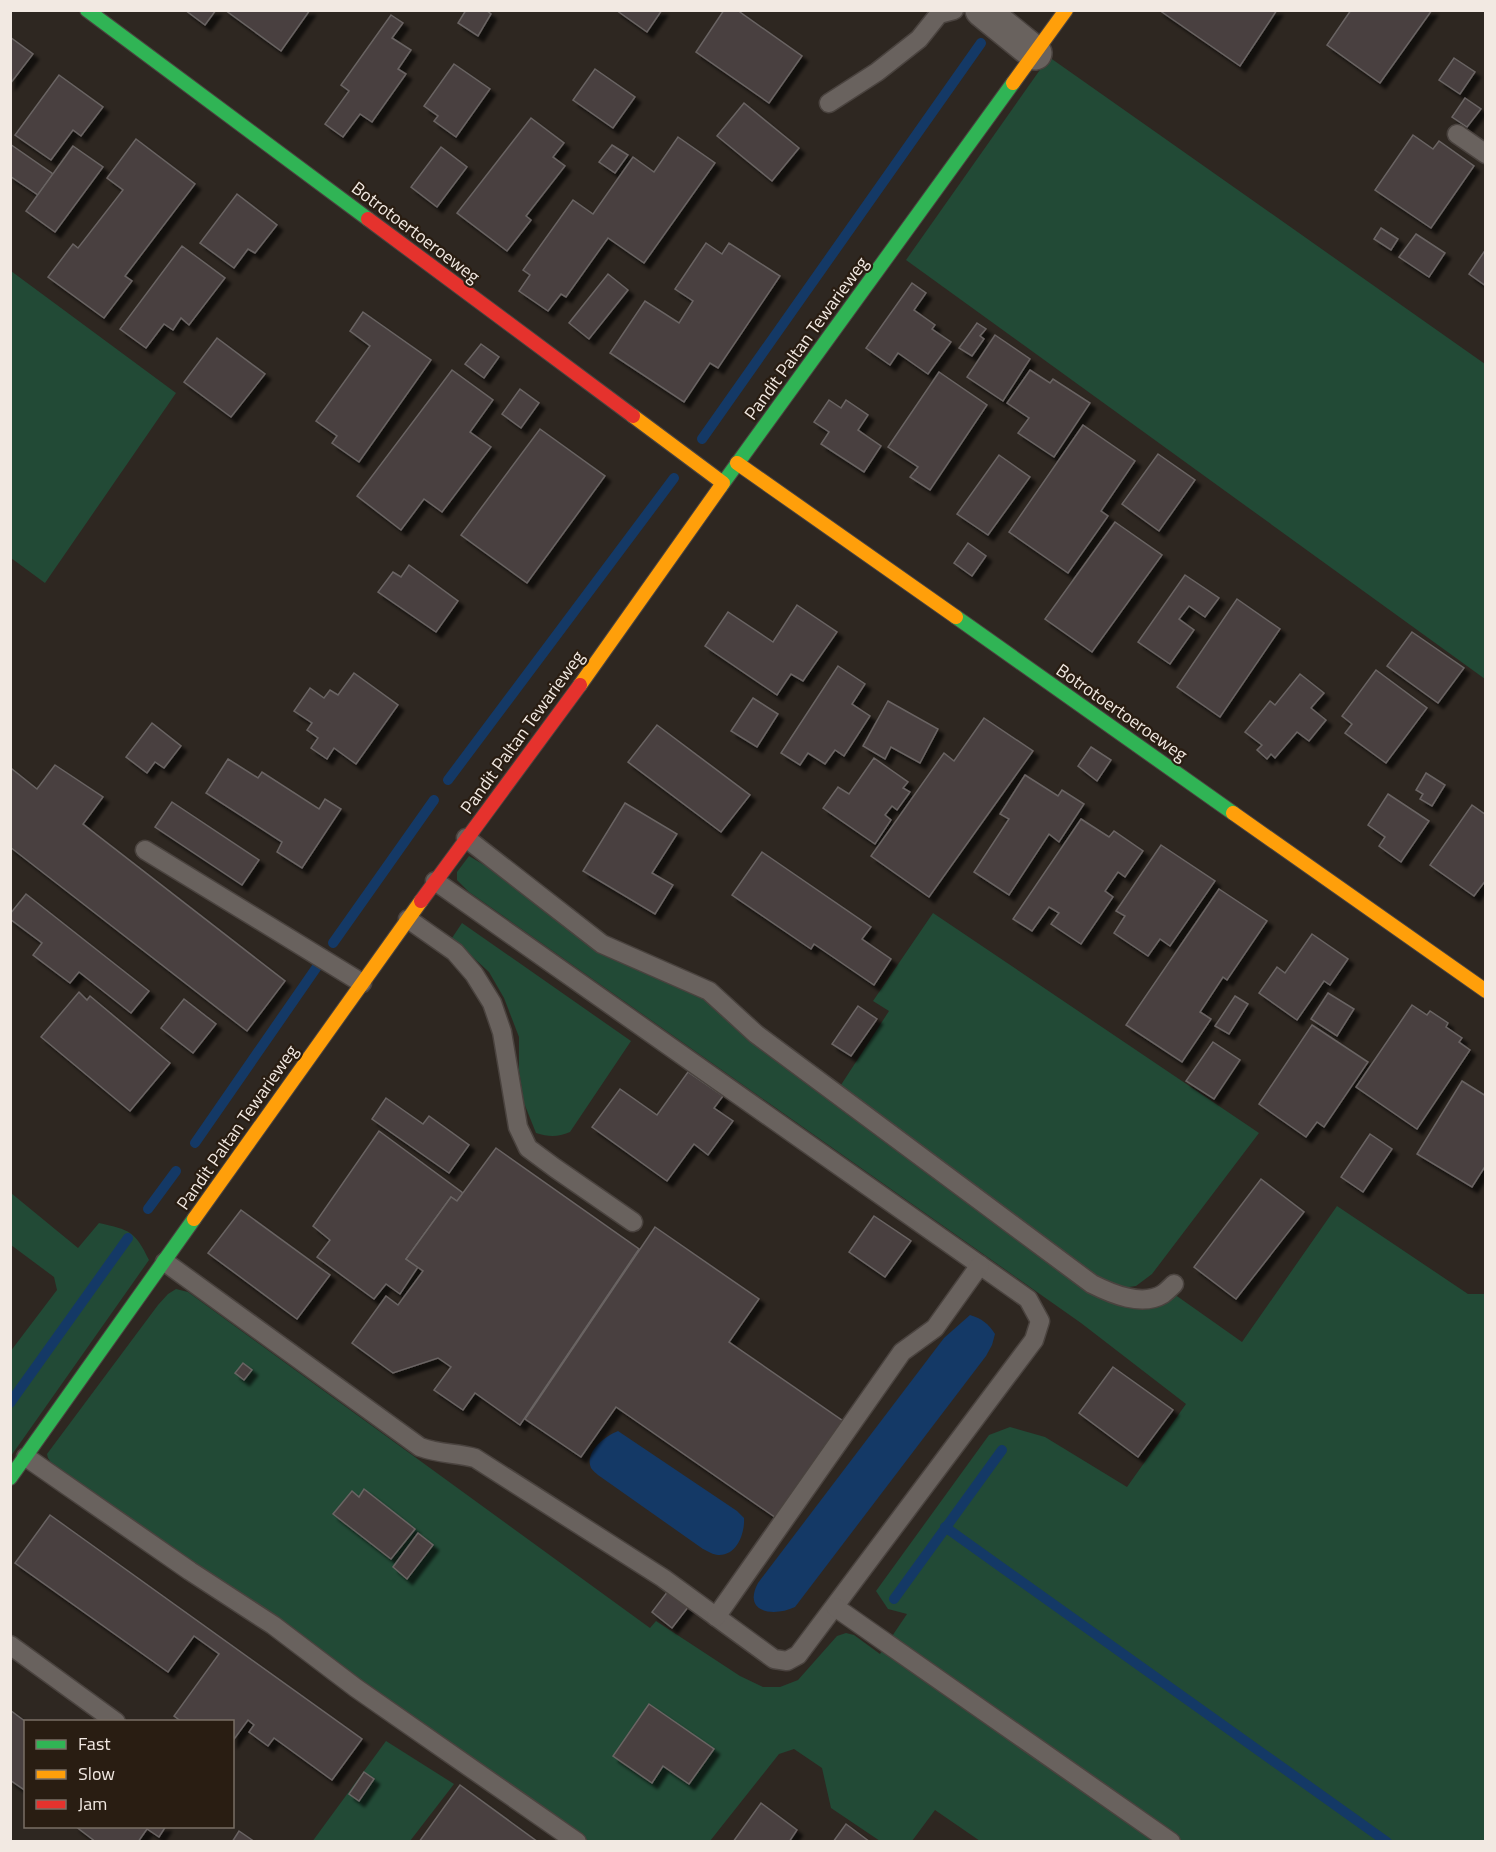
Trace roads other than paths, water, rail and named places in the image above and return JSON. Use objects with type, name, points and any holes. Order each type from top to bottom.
[{"type":"street","name":"Botrotoertoeroeweg","points":[[87,10],[723,483]]},
{"type":"street","points":[[982,10],[1035,53]]},
{"type":"street","name":"Pandit Paltan Tewarieweg","points":[[10,1478],[435,881],[585,678],[737,463],[1066,10]]},
{"type":"street","name":"Botrotoertoeroeweg","points":[[737,463],[1485,991]]},
{"type":"lane","points":[[829,103],[877,72],[920,39],[939,14],[954,10]]},
{"type":"lane","points":[[1457,134],[1485,154]]},
{"type":"lane","points":[[466,838],[602,944],[709,991],[756,1034],[1092,1284],[1110,1293],[1140,1300],[1162,1295],[1174,1284]]},
{"type":"lane","points":[[145,850],[362,983]]},
{"type":"lane","points":[[165,1262],[420,1447],[434,1452],[462,1454],[475,1458],[663,1578],[774,1659],[787,1661],[798,1655],[835,1607],[1034,1340],[1040,1321],[1028,1299],[435,881]]},
{"type":"lane","points":[[408,919],[455,952],[474,974],[492,1003],[502,1032],[518,1127],[528,1148],[633,1222]]},
{"type":"lane","points":[[716,1617],[902,1352],[935,1328],[980,1265]]},
{"type":"lane","points":[[26,1456],[273,1625],[356,1688],[577,1842]]},
{"type":"lane","points":[[835,1607],[1171,1842]]},
{"type":"lane","points":[[10,1644],[113,1720]]},
{"type":"water","points":[[970,1315],[984,1322],[995,1334],[986,1356],[795,1607],[770,1612],[757,1606],[754,1593],[758,1583],[944,1338]]},
{"type":"water","points":[[618,1431],[744,1518],[741,1537],[735,1548],[718,1555],[703,1549],[591,1468],[590,1456],[597,1445]]},
{"type":"waterway","points":[[702,439],[981,43]]},
{"type":"waterway","points":[[448,780],[674,478]]},
{"type":"waterway","points":[[333,943],[434,800]]},
{"type":"waterway","points":[[195,1143],[321,961]]},
{"type":"waterway","points":[[148,1209],[176,1171]]},
{"type":"waterway","points":[[10,1403],[128,1238]]},
{"type":"waterway","points":[[894,1599],[1002,1450]]},
{"type":"waterway","points":[[945,1527],[1387,1842]]}]
